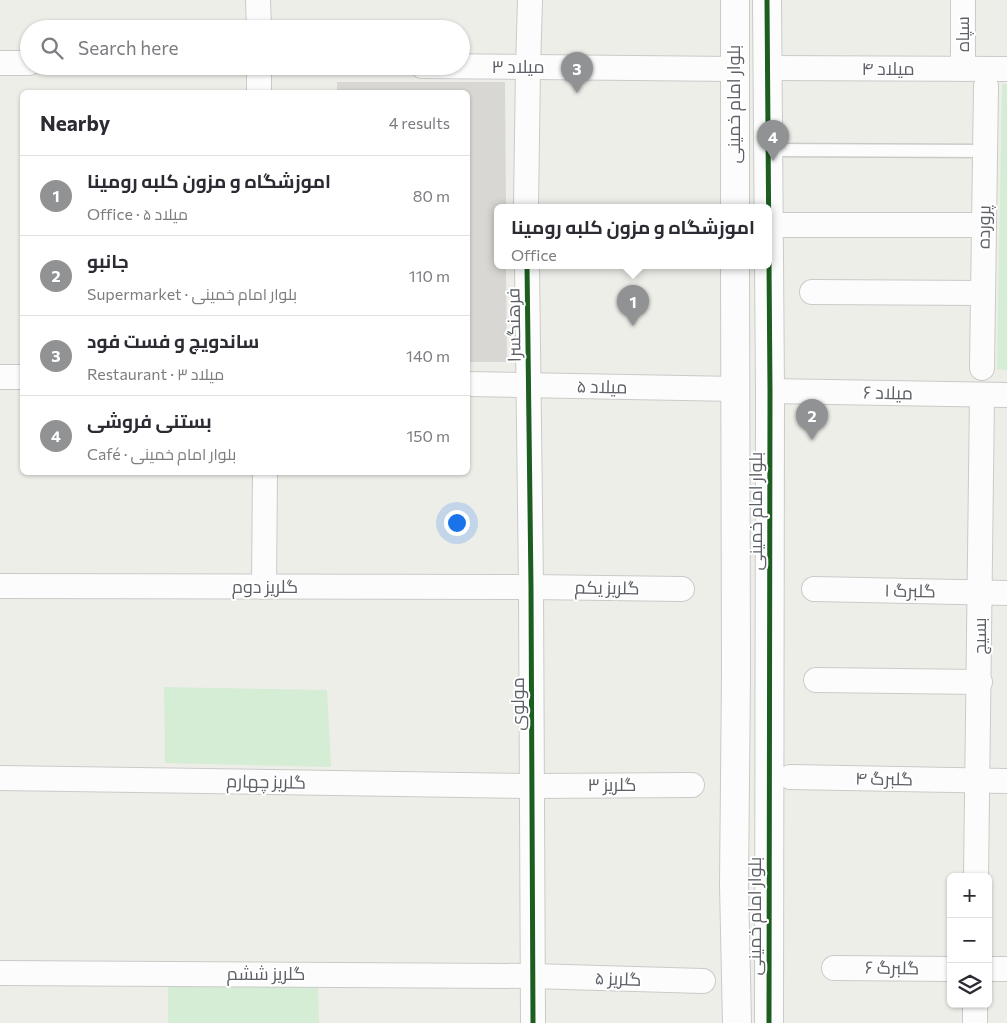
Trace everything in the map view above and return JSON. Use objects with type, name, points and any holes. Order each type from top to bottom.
[{"type":"street","points":[[258,0],[258,20]]},
{"type":"street","points":[[526,204],[530,0]]},
{"type":"street","name":"بلوار امام خمینی","points":[[735,0],[735,204]]},
{"type":"street","name":"بلوار امام خمینی","points":[[767,0],[769,204]]},
{"type":"street","name":"سپاه","points":[[962,69],[963,0]]},
{"type":"street","points":[[0,63],[20,63]]},
{"type":"street","name":"میلاد ۳","points":[[470,66],[734,69]]},
{"type":"street","points":[[734,69],[768,68]]},
{"type":"street","name":"میلاد ۴","points":[[768,68],[1007,69]]},
{"type":"street","points":[[259,75],[259,90]]},
{"type":"street","name":"پرورده","points":[[982,368],[986,86]]},
{"type":"street","points":[[772,225],[984,225]]},
{"type":"street","name":"فرهنگسرا","points":[[527,269],[528,385]]},
{"type":"street","name":"بلوار امام خمینی","points":[[735,269],[734,885],[737,1023]]},
{"type":"street","name":"بلوار امام خمینی","points":[[769,269],[769,1023]]},
{"type":"street","points":[[812,292],[983,293]]},
{"type":"street","points":[[0,377],[20,377]]},
{"type":"street","name":"میلاد ۵","points":[[470,384],[736,389]]},
{"type":"street","name":"مولوی","points":[[528,385],[533,1023]]},
{"type":"street","points":[[736,389],[770,391]]},
{"type":"street","name":"میلاد ۶","points":[[770,391],[1007,395]]},
{"type":"street","name":"بسیج","points":[[976,873],[980,682],[982,395]]},
{"type":"street","points":[[264,587],[265,475]]},
{"type":"street","name":"گلریز دوم","points":[[0,586],[531,587]]},
{"type":"street","name":"گلریز یکم","points":[[531,587],[682,589]]},
{"type":"street","name":"گلبرگ ۱","points":[[814,589],[1007,593]]},
{"type":"street","points":[[816,680],[980,682]]},
{"type":"street","name":"گلبرگ ۴","points":[[790,777],[1007,781]]},
{"type":"street","name":"گلریز چهارم","points":[[0,778],[532,786]]},
{"type":"street","name":"گلریز ۳","points":[[532,786],[692,785]]},
{"type":"street","name":"گلبرگ ۶","points":[[834,968],[947,969]]},
{"type":"street","points":[[992,969],[1007,969]]},
{"type":"street","name":"گلریز ششم","points":[[0,973],[532,976]]},
{"type":"street","name":"گلریز ۵","points":[[532,976],[703,981]]},
{"type":"street","points":[[975,1008],[975,1023]]},
{"type":"lane","points":[[768,150],[985,151]]},
{"type":"green space","points":[[1002,84],[1007,84],[1007,370],[997,369]]},
{"type":"green space","points":[[164,687],[327,690],[331,767],[165,763]]},
{"type":"green space","points":[[168,987],[318,987],[319,1023],[168,1023]]},
{"type":"building","points":[[337,82],[505,82],[506,204],[494,204],[494,269],[506,269],[507,362],[470,362],[470,90],[337,90]]},
{"type":"cycle path","points":[[767,0],[769,204]]},
{"type":"cycle path","points":[[527,269],[533,1023]]},
{"type":"cycle path","points":[[769,269],[769,1023]]},
{"type":"place","name":"ساندویچ و فست فود","points":[[577,93]]},
{"type":"place","name":"بستنی فروشی","points":[[773,161]]},
{"type":"place","name":"اموزشگاه و مزون کلبه رومینا","points":[[633,326]]},
{"type":"place","name":"جانبو","points":[[812,440]]}]
